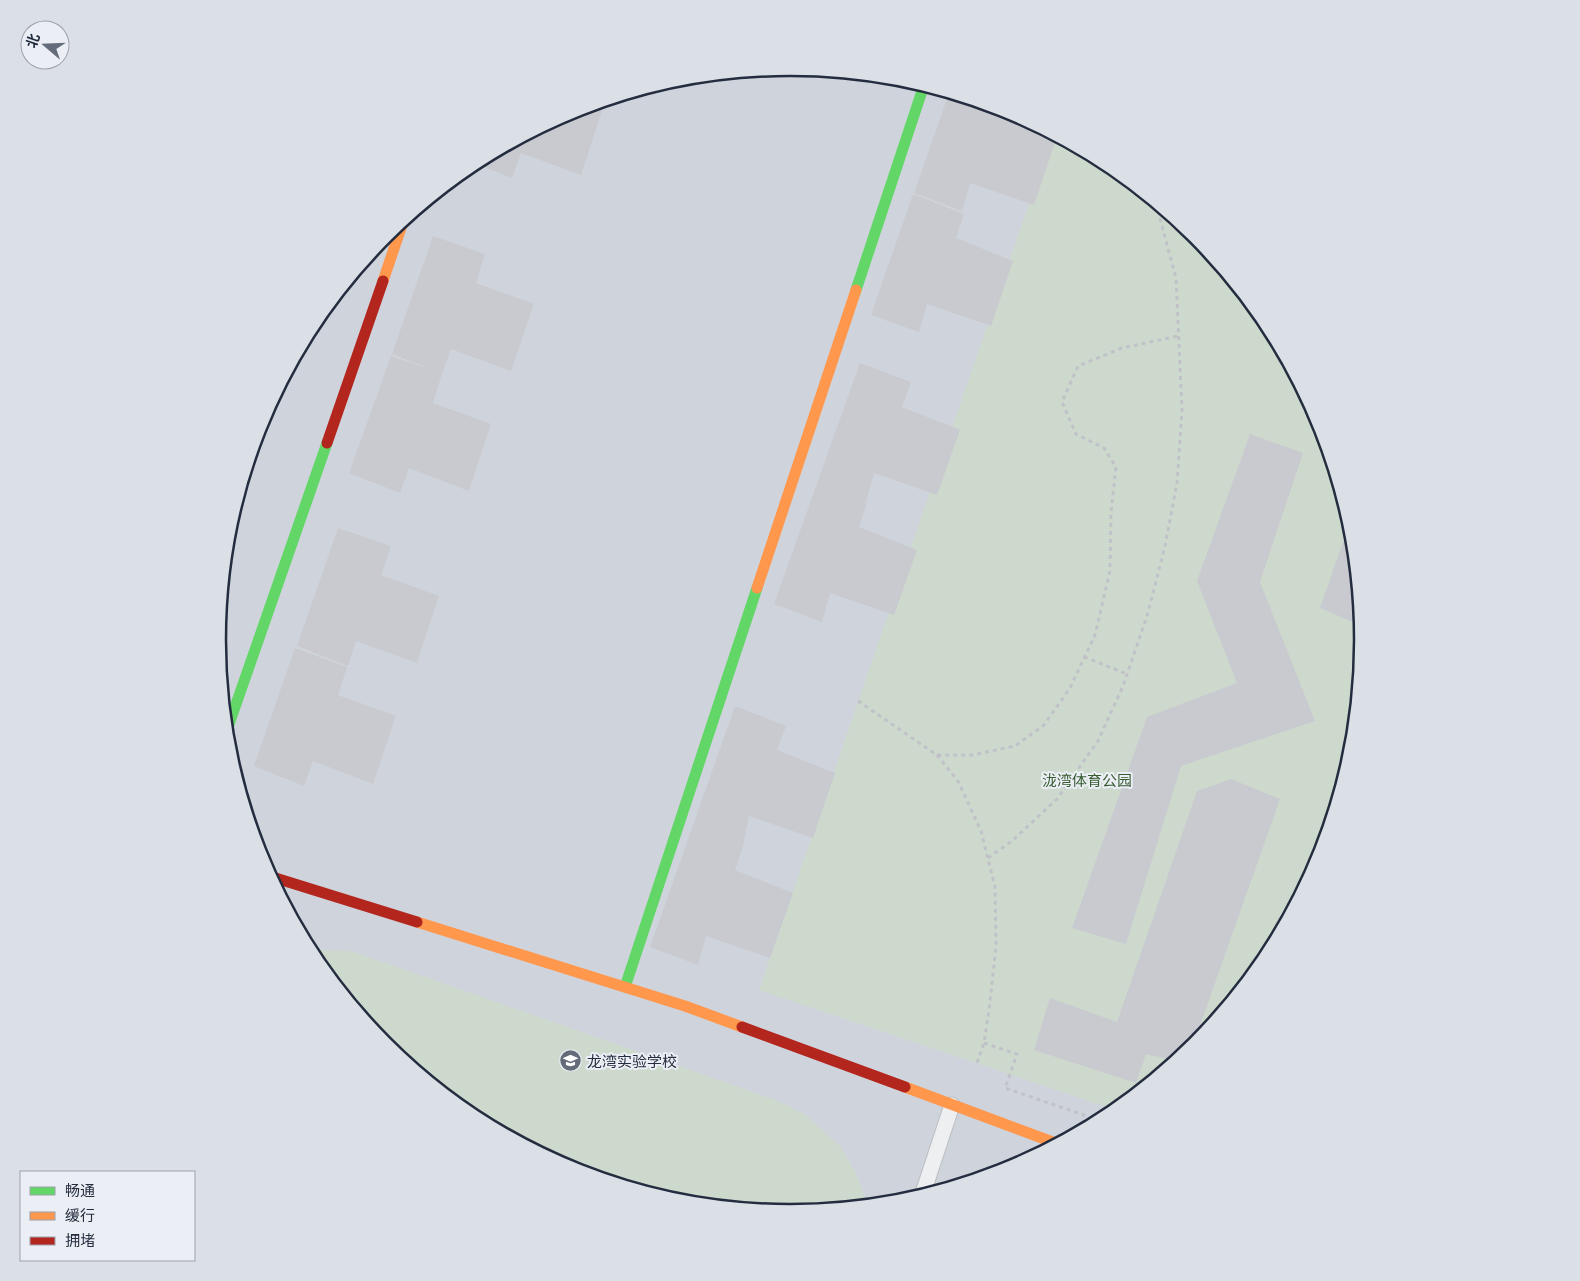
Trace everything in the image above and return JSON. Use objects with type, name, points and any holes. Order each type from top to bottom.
[{"type":"street","points":[[625,987],[922,92]]},
{"type":"street","points":[[232,717],[399,234]]},
{"type":"street","points":[[279,879],[685,1006],[1050,1141]]},
{"type":"lane","points":[[924,1189],[952,1105]]},
{"type":"path","points":[[988,858],[1012,841],[1058,799],[1098,741],[1127,674],[1147,616],[1165,546],[1177,483],[1182,410],[1176,278],[1159,213]]},
{"type":"path","points":[[938,755],[972,755],[1015,746],[1044,725],[1070,688],[1095,634],[1110,571],[1111,512],[1116,467],[1104,448],[1076,434],[1062,402],[1078,366],[1122,348],[1178,336]]},
{"type":"path","points":[[1084,657],[1127,674]]},
{"type":"path","points":[[858,701],[938,755],[958,781],[981,831],[995,887],[996,946],[984,1043],[977,1063]]},
{"type":"path","points":[[984,1043],[1017,1054],[1005,1088],[1084,1115],[1082,1123]]},
{"type":"shaded area","points":[[753,77],[827,77],[864,81],[936,95],[1006,119],[1040,134],[1103,171],[1133,193],[1162,216],[1214,268],[1238,297],[1279,358],[1296,391],[1324,459],[1335,494],[1349,567],[1353,604],[1353,677],[1343,751],[1335,787],[1324,822],[1296,890],[1279,923],[1238,984],[1214,1013],[1162,1065],[1103,1110],[1072,1129],[1040,1147],[971,1175],[936,1186],[864,1200],[827,1204],[753,1204],[716,1200],[644,1186],[574,1162],[540,1147],[477,1110],[447,1088],[418,1065],[366,1013],[342,984],[301,923],[284,890],[256,822],[245,787],[231,714],[227,677],[227,604],[237,530],[245,494],[256,459],[284,391],[301,358],[342,297],[366,268],[418,216],[477,171],[508,152],[540,134],[609,106],[644,95],[716,81]]},
{"type":"green space","name":"泷湾体育公园","points":[[1051,140],[1103,171],[1133,193],[1162,216],[1214,268],[1238,297],[1279,358],[1311,425],[1335,494],[1343,530],[1353,604],[1353,677],[1349,714],[1335,787],[1324,822],[1296,890],[1279,923],[1238,984],[1214,1013],[1162,1065],[1107,1107],[759,990]]},
{"type":"green space","name":"龙湾实验学校","points":[[319,950],[351,951],[778,1101],[804,1114],[840,1146],[856,1173],[866,1200],[827,1204],[753,1204],[716,1200],[644,1186],[574,1162],[540,1147],[477,1110],[418,1065],[366,1013],[342,984]]},
{"type":"building","points":[[947,98],[1010,121],[1055,142],[1034,205],[970,183],[962,211],[914,193]]},
{"type":"building","points":[[603,108],[581,175],[521,153],[512,178],[484,167],[540,134]]},
{"type":"building","points":[[913,194],[964,214],[956,238],[1013,261],[991,326],[927,304],[919,332],[871,315]]},
{"type":"building","points":[[433,236],[485,254],[476,283],[534,304],[511,371],[451,349],[442,374],[433,403],[491,424],[469,491],[409,468],[400,493],[349,473],[391,356],[433,370],[392,354]]},
{"type":"building","points":[[860,363],[911,382],[902,407],[960,430],[937,495],[874,473],[866,502],[859,500],[867,503],[859,527],[917,550],[894,615],[830,593],[822,622],[774,604]]},
{"type":"building","points":[[1250,434],[1303,453],[1260,582],[1315,721],[1181,766],[1126,944],[1072,928],[1147,717],[1237,683],[1197,581]]},
{"type":"building","points":[[338,528],[391,546],[381,575],[439,596],[417,663],[356,641],[348,666],[297,646]]},
{"type":"building","points":[[1344,538],[1349,567],[1354,622],[1320,608]]},
{"type":"building","points":[[295,648],[347,667],[338,695],[396,716],[373,784],[313,761],[304,786],[254,766]]},
{"type":"building","points":[[735,706],[786,726],[777,750],[835,773],[813,838],[749,816],[743,846],[735,870],[793,893],[770,958],[706,936],[698,965],[650,947]]},
{"type":"building","points":[[1231,779],[1280,799],[1199,1029],[1168,1059],[1146,1054],[1136,1083],[1034,1050],[1050,998],[1117,1022],[1197,791]]},
{"type":"traffic: fast","points":[[856,290],[922,92]]},
{"type":"traffic: fast","points":[[232,717],[327,443]]},
{"type":"traffic: fast","points":[[625,987],[757,588]]},
{"type":"traffic: slow","points":[[383,281],[399,235]]},
{"type":"traffic: slow","points":[[757,588],[856,290]]},
{"type":"traffic: slow","points":[[417,922],[685,1006],[742,1027]]},
{"type":"traffic: slow","points":[[905,1087],[1050,1141]]},
{"type":"traffic: jam","points":[[327,443],[383,281]]},
{"type":"traffic: jam","points":[[279,879],[417,922]]},
{"type":"traffic: jam","points":[[742,1027],[905,1087]]},
{"type":"place","name":"龙湾实验学校","points":[[571,1061]]}]
